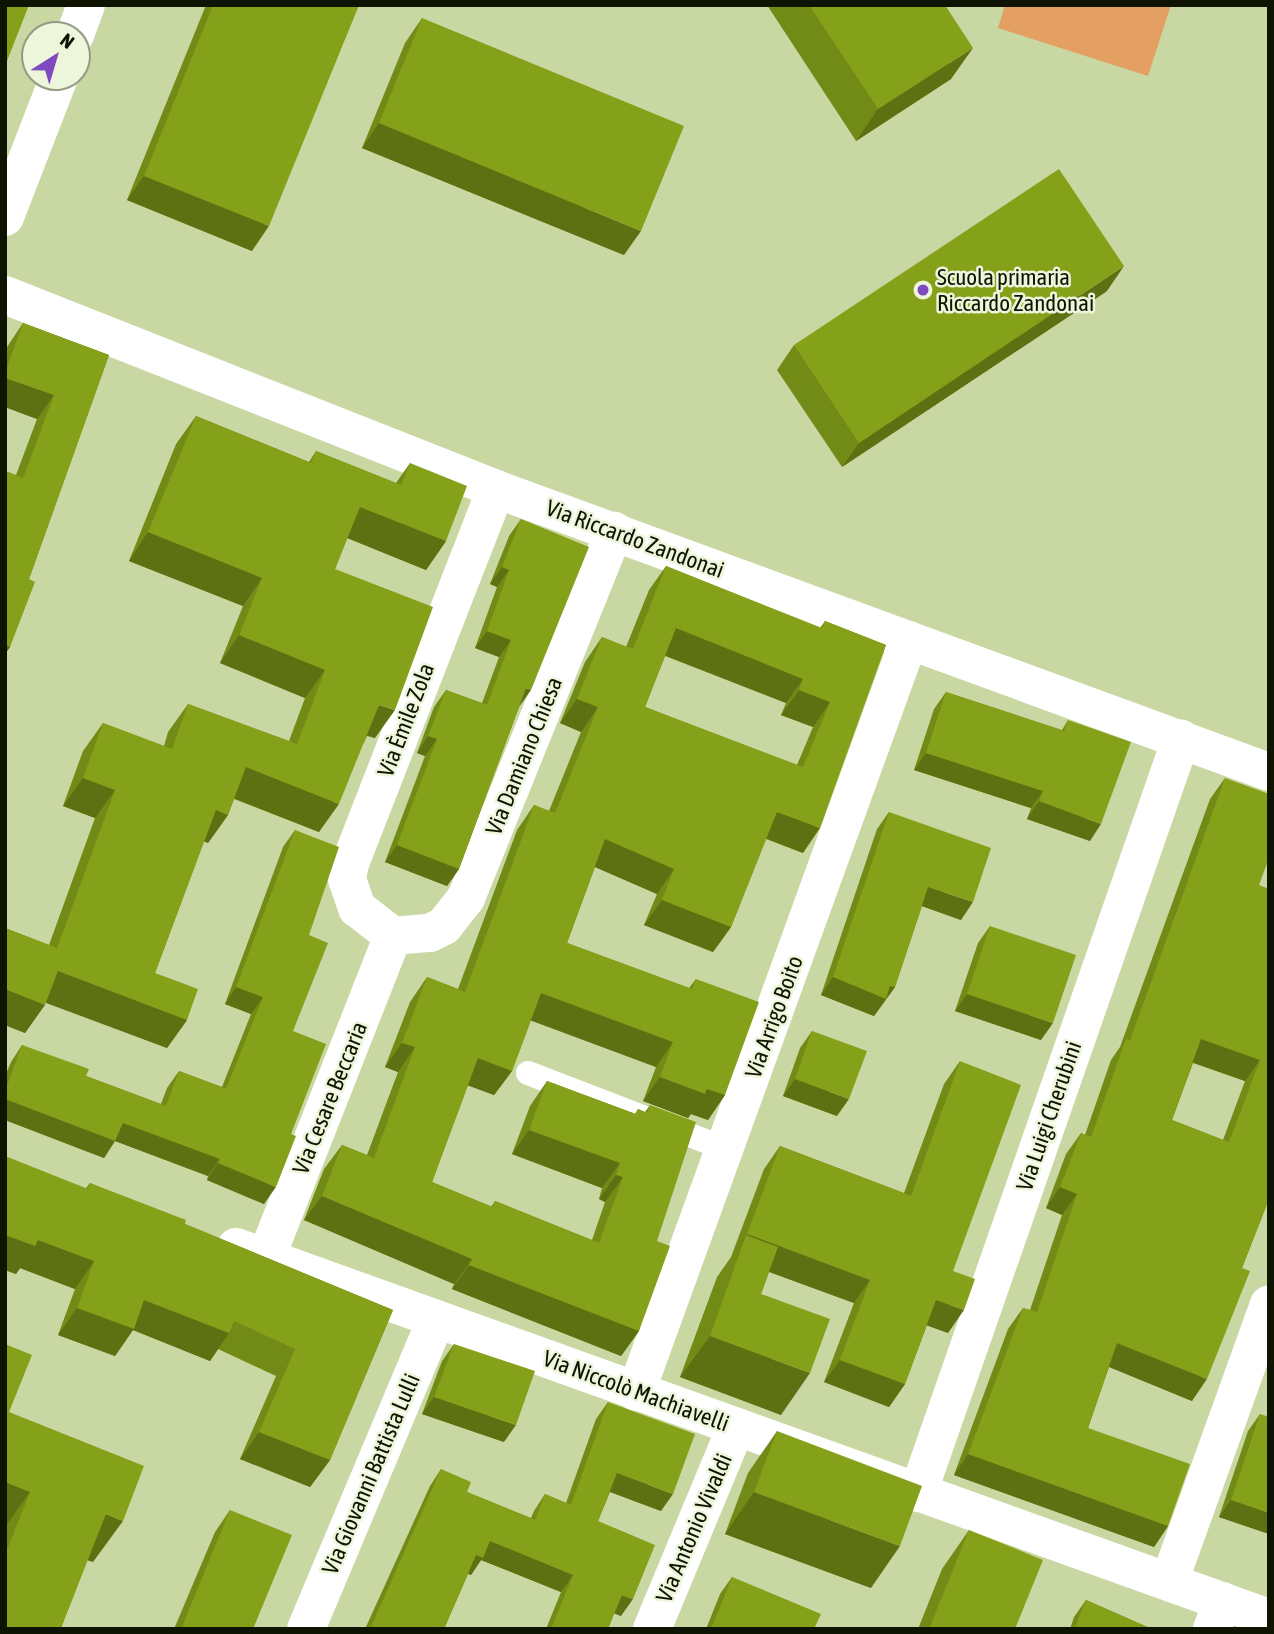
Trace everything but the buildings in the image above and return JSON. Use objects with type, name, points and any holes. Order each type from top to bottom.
[{"type":"street","points":[[5,217],[54,91]]},
{"type":"street","name":"Via Riccardo Zandonai","points":[[5,295],[496,489],[1269,772]]},
{"type":"street","name":"Via Èmile Zola","points":[[393,936],[357,908],[347,879],[350,863],[496,489]]},
{"type":"street","name":"Via Damiano Chiesa","points":[[393,936],[430,933],[444,926],[466,898],[614,531]]},
{"type":"street","name":"Via Arrigo Boito","points":[[636,1392],[909,640]]},
{"type":"street","name":"Via Luigi Cherubini","points":[[918,1493],[1181,740]]},
{"type":"street","name":"Via Cesare Beccaria","points":[[266,1258],[393,936]]},
{"type":"street","name":"Via Niccolò Machiavelli","points":[[201,1234],[1169,1582],[1217,1615],[1269,1618]]},
{"type":"street","points":[[1169,1582],[1269,1304]]},
{"type":"street","name":"Via Giovanni Battista Lulli","points":[[306,1629],[436,1320]]},
{"type":"street","name":"Via Antonio Vivaldi","points":[[652,1629],[736,1427]]},
{"type":"lane","points":[[528,1073],[726,1149]]},
{"type":"shaded area","points":[[1005,5],[1171,5],[1148,76],[998,28]]},
{"type":"place","name":"Scuola primaria Riccardo Zandonai","points":[[923,290]]}]
